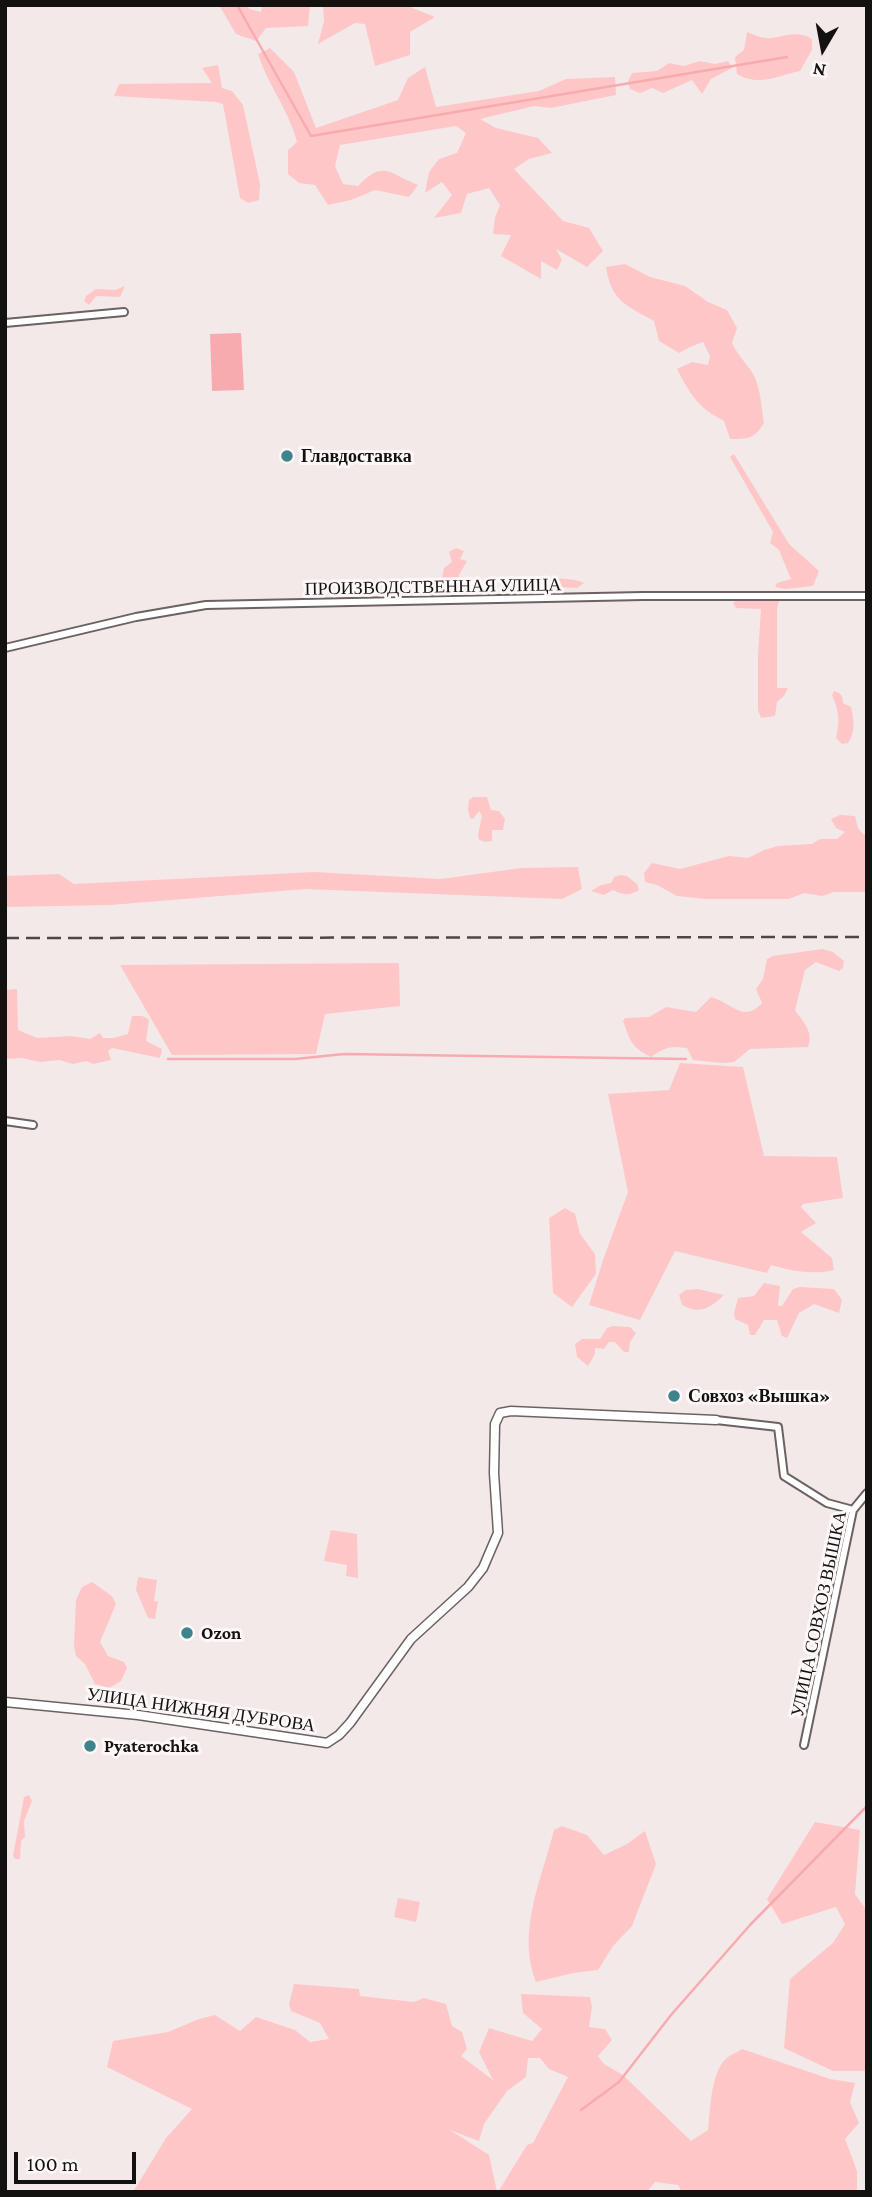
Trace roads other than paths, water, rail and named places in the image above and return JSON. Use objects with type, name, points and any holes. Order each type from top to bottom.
[{"type":"street","points":[[5,323],[124,312]]},
{"type":"street","name":"ПРОИЗВОДСТВЕННАЯ УЛИЦА","points":[[5,648],[136,617],[206,605],[643,596],[867,596]]},
{"type":"street","points":[[5,1121],[33,1125]]},
{"type":"street","name":"УЛИЦА НИЖНЯЯ ДУБРОВА","points":[[5,1702],[138,1715],[331,1742],[350,1723],[411,1639],[468,1587],[483,1568],[498,1533],[495,1424],[500,1413],[511,1411],[716,1420]]},
{"type":"street","points":[[716,1420],[778,1427],[784,1476],[827,1503],[853,1510]]},
{"type":"street","name":"УЛИЦА СОВХОЗ ВЫШКА","points":[[804,1745],[853,1510],[867,1493]]},
{"type":"waterway","points":[[237,5],[311,136],[787,57]]},
{"type":"waterway","points":[[168,1059],[295,1059],[344,1054],[686,1059]]},
{"type":"waterway","points":[[581,2110],[619,2082],[671,2015],[750,1925],[867,1806]]},
{"type":"railway","points":[[5,938],[867,937]]},
{"type":"place","name":"Главдоставка","points":[[287,456]]},
{"type":"place","name":"Совхоз «Вышка»","points":[[674,1396]]},
{"type":"place","name":"Ozon","points":[[187,1633]]},
{"type":"place","name":"Pyaterochka","points":[[90,1746]]}]
